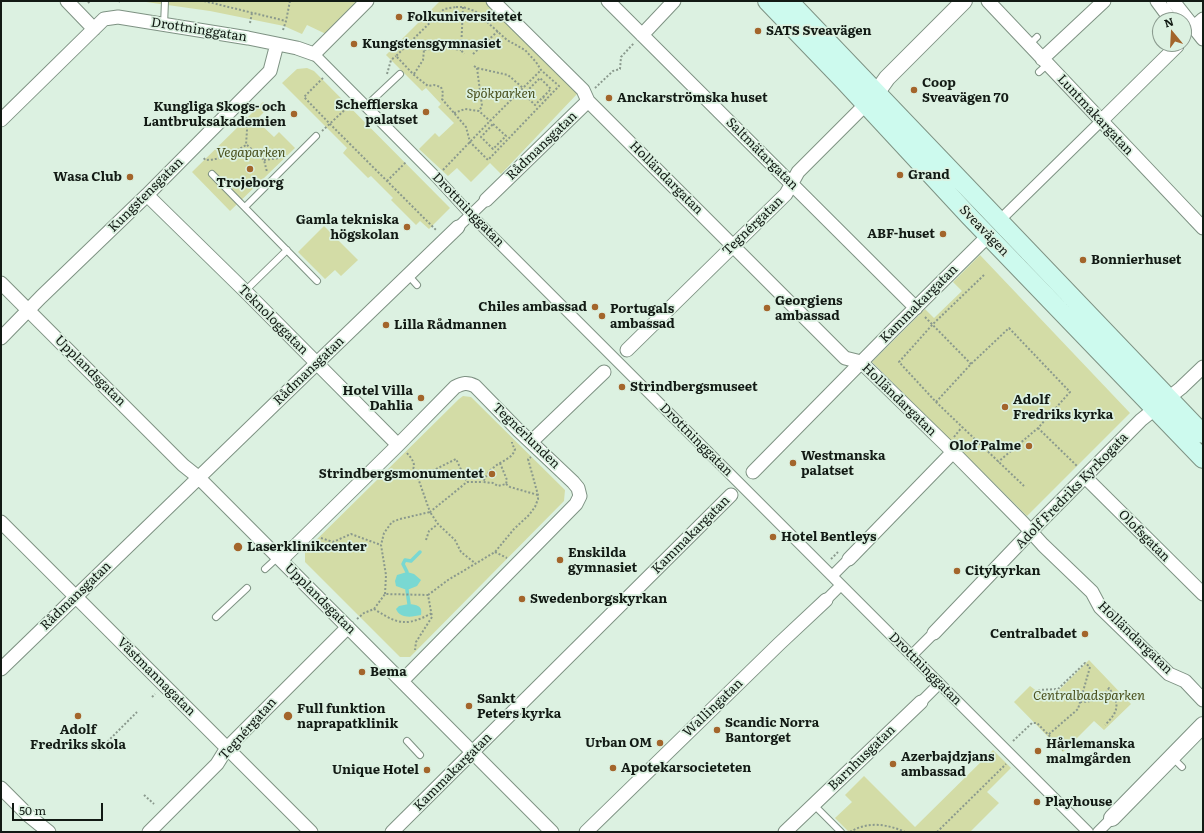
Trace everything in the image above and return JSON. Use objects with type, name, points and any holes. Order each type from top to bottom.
[{"type":"main road","name":"Sveavägen","points":[[767,1],[844,81],[871,98],[999,221],[1162,403],[1203,459]]},
{"type":"main road","name":"Sveavägen","points":[[789,1],[988,236],[1162,403],[1203,434]]},
{"type":"street","points":[[67,1],[94,29]]},
{"type":"street","points":[[314,54],[367,1]]},
{"type":"street","name":"Holländargatan","points":[[493,1],[583,90],[588,101],[845,358],[861,362],[952,446],[1043,545],[1092,592],[1100,607],[1169,674],[1185,681],[1203,700]]},
{"type":"street","name":"Saltmätargatan","points":[[608,1],[638,38],[792,184],[916,308]]},
{"type":"street","points":[[638,38],[674,1]]},
{"type":"street","name":"Tegnérgatan","points":[[531,442],[786,194],[798,172],[871,98],[887,78],[964,1]]},
{"type":"street","name":"Luntmakargatan","points":[[988,1],[1033,41],[1043,65],[1101,121],[1203,228]]},
{"type":"street","points":[[1043,65],[1104,1]]},
{"type":"street","points":[[1157,1],[1165,12]]},
{"type":"street","points":[[1173,1],[1198,23],[1203,39]]},
{"type":"street","name":"Drottninggatan","points":[[2,115],[104,19],[118,17],[277,44],[297,48],[314,54],[414,154],[471,215],[1088,832]]},
{"type":"street","name":"Kungstensgatan","points":[[1,338],[41,297],[147,195],[270,71],[277,44]]},
{"type":"street","points":[[999,221],[1171,52]]},
{"type":"street","name":"Rådmansgatan","points":[[1,669],[316,364],[413,280],[458,227],[588,101]]},
{"type":"street","name":"Teknologgatan","points":[[147,195],[401,447]]},
{"type":"street","name":"Kammakargatan","points":[[392,832],[442,778],[472,752],[988,236]]},
{"type":"street","name":"Upplandsgatan","points":[[1,283],[183,466],[198,477],[279,559],[352,623],[402,681],[552,832]]},
{"type":"street","name":"Adolf Fredriks Kyrkogata","points":[[912,655],[1141,420],[1203,367]]},
{"type":"street","name":"Tegnérlunden","points":[[279,559],[401,447],[455,387],[463,384],[469,383],[475,386],[531,442],[574,482],[578,488],[580,496],[576,504],[402,681]]},
{"type":"street","points":[[832,576],[952,446]]},
{"type":"street","name":"Olofsgatan","points":[[1086,477],[1203,594]]},
{"type":"street","name":"Västmannagatan","points":[[1,522],[311,832]]},
{"type":"street","name":"Wallingatan","points":[[586,832],[777,642],[826,600],[841,585]]},
{"type":"street","name":"Tegnérgatan","points":[[149,832],[217,764],[228,748],[352,623]]},
{"type":"street","name":"Barnhusgatan","points":[[786,832],[813,804],[939,684]]},
{"type":"street","points":[[1098,832],[1177,762],[1203,725]]},
{"type":"street","points":[[1,788],[29,816],[42,832]]},
{"type":"street","points":[[29,816],[49,832]]},
{"type":"lane","points":[[164,25],[165,1]]},
{"type":"lane","points":[[366,106],[400,74]]},
{"type":"lane","points":[[244,207],[294,156],[316,136]]},
{"type":"lane","points":[[212,174],[317,281]]},
{"type":"lane","points":[[245,292],[287,250]]},
{"type":"lane","points":[[265,569],[279,559]]},
{"type":"lane","points":[[216,617],[247,588]]},
{"type":"lane","points":[[407,741],[420,755]]},
{"type":"lane","points":[[813,804],[841,832]]},
{"type":"path","points":[[204,1],[286,21]]},
{"type":"path","points":[[283,30],[290,1]]},
{"type":"path","points":[[525,50],[507,40],[475,11],[463,7],[456,7],[444,9],[396,56],[414,75],[428,86],[434,85],[440,87],[443,93],[442,99],[466,127],[470,142],[488,160],[559,86],[541,70],[536,62]]},
{"type":"path","points":[[463,7],[461,50],[464,54]]},
{"type":"path","points":[[250,23],[252,13]]},
{"type":"path","points":[[473,54],[498,31]]},
{"type":"path","name":"Rådmansgatan","points":[[588,101],[592,92],[613,70],[620,69],[621,57],[638,38]]},
{"type":"path","points":[[410,42],[424,50],[442,47],[461,50]]},
{"type":"path","points":[[414,75],[423,60],[424,50]]},
{"type":"path","points":[[474,66],[508,75],[523,88]]},
{"type":"path","points":[[477,68],[482,106],[479,111]]},
{"type":"path","points":[[436,177],[541,70]]},
{"type":"path","points":[[331,71],[304,97],[436,230]]},
{"type":"path","points":[[540,78],[551,89],[535,105],[524,94],[532,86],[540,78]]},
{"type":"path","points":[[546,83],[551,79]]},
{"type":"path","points":[[528,83],[532,86]]},
{"type":"path","points":[[543,97],[546,100]]},
{"type":"path","points":[[316,136],[358,98]]},
{"type":"path","points":[[454,113],[465,109],[479,111],[490,121]]},
{"type":"path","points":[[246,116],[246,145]]},
{"type":"path","points":[[493,124],[506,136],[502,140],[493,149],[481,137],[493,124]]},
{"type":"path","points":[[486,125],[489,128]]},
{"type":"path","points":[[502,140],[505,143]]},
{"type":"path","points":[[204,158],[205,160],[210,160],[230,155],[246,145]]},
{"type":"path","points":[[246,145],[264,160],[268,183]]},
{"type":"path","points":[[387,181],[414,154]]},
{"type":"path","points":[[264,160],[294,156]]},
{"type":"path","points":[[984,275],[933,324],[899,362],[936,402],[1024,486]]},
{"type":"path","points":[[916,308],[971,364]]},
{"type":"path","points":[[936,402],[971,364],[1009,328],[1070,392],[1038,428],[998,462]]},
{"type":"path","points":[[952,446],[962,427]]},
{"type":"path","points":[[1038,428],[1077,466]]},
{"type":"path","points":[[483,482],[487,473],[494,466],[511,457],[515,452],[512,442]]},
{"type":"path","points":[[401,447],[414,462],[413,471],[418,478],[430,512],[438,524],[455,540],[461,552],[475,563]]},
{"type":"path","points":[[385,594],[428,595],[448,580],[496,552],[514,529],[535,507],[538,495],[528,460],[533,455]]},
{"type":"path","points":[[418,478],[456,459],[467,482]]},
{"type":"path","points":[[500,463],[505,473],[507,480],[506,484]]},
{"type":"path","points":[[352,623],[364,613],[374,609],[385,594],[386,575],[381,545],[384,533],[392,522],[430,512],[467,482],[493,483],[498,486],[506,484],[510,487],[538,495]]},
{"type":"path","points":[[426,540],[429,531],[438,524]]},
{"type":"path","points":[[317,536],[333,542],[350,534],[381,545]]},
{"type":"path","points":[[496,552],[508,558]]},
{"type":"path","points":[[415,646],[432,617],[428,595]]},
{"type":"path","points":[[374,609],[387,617],[404,623],[420,619],[432,613]]},
{"type":"path","points":[[1038,690],[1058,689],[1085,663],[1090,667],[1078,709],[1048,734]]},
{"type":"path","points":[[1080,702],[1089,702],[1098,699],[1104,695],[1109,688],[1116,701],[1117,709],[1105,725]]},
{"type":"path","points":[[99,750],[137,712]]},
{"type":"path","points":[[1004,749],[1032,723],[1037,723],[1063,750]]},
{"type":"path","points":[[937,832],[1012,757]]},
{"type":"path","points":[[144,794],[154,804]]},
{"type":"path","points":[[850,832],[857,828],[883,824],[895,827],[905,832]]},
{"type":"green space","points":[[139,1],[359,1],[326,34],[307,25],[302,34],[284,26],[210,11]]},
{"type":"green space","name":"Spökparken","points":[[440,1],[486,1],[578,93],[501,174],[490,163],[471,182],[457,168],[448,176],[419,149],[435,133],[439,137],[454,123],[438,107],[441,104],[426,88],[422,91],[386,55]]},
{"type":"green space","points":[[307,68],[314,71],[450,208],[429,229],[420,221],[416,225],[391,200],[393,198],[371,176],[368,178],[343,153],[347,148],[282,83],[297,69]]},
{"type":"green space","name":"Vegaparken","points":[[263,102],[269,107],[256,120],[274,137],[279,132],[295,148],[230,211],[192,172]]},
{"type":"green space","points":[[324,226],[358,260],[341,276],[335,270],[325,279],[298,252]]},
{"type":"green space","points":[[980,255],[1130,413],[1027,516],[872,362],[925,309],[934,318],[962,291],[953,282]]},
{"type":"green space","points":[[463,396],[471,397],[565,490],[564,501],[410,657],[400,657],[305,562],[305,551]]},
{"type":"green space","name":"Centralbadsparken","points":[[1089,660],[1131,704],[1104,730],[1094,721],[1063,752],[1014,702],[1030,686],[1038,692],[1057,692]]},
{"type":"green space","points":[[993,750],[1011,768],[987,792],[999,803],[970,832],[849,832],[835,818],[852,802],[845,795],[864,776],[915,827]]},
{"type":"water","points":[[407,572],[414,574],[421,580],[417,586],[407,590],[396,586],[395,581],[397,575]]},
{"type":"water","points":[[409,604],[420,607],[421,615],[410,617],[403,616],[396,609],[399,606]]},
{"type":"waterway","points":[[407,572],[403,564],[405,560],[411,561],[420,552]]},
{"type":"waterway","points":[[407,590],[409,604]]},
{"type":"place","name":"Folkuniversitetet","points":[[399,17]]},
{"type":"place","name":"SATS Sveavägen","points":[[758,31]]},
{"type":"place","name":"Kungstensgymnasiet","points":[[354,44]]},
{"type":"place","name":"Coop Sveavägen 70","points":[[914,90]]},
{"type":"place","name":"Anckarströmska huset","points":[[609,98]]},
{"type":"place","name":"Schefflerska palatset","points":[[426,112]]},
{"type":"place","name":"Kungliga Skogs- och Lantbruksakademien","points":[[294,114]]},
{"type":"place","name":"Trojeborg","points":[[250,169]]},
{"type":"place","name":"Grand","points":[[900,175]]},
{"type":"place","name":"Wasa Club","points":[[130,177]]},
{"type":"place","name":"Gamla tekniska högskolan","points":[[407,227]]},
{"type":"place","name":"ABF-huset","points":[[943,234]]},
{"type":"place","name":"Bonnierhuset","points":[[1083,260]]},
{"type":"place","name":"Chiles ambassad","points":[[595,307]]},
{"type":"place","name":"Georgiens ambassad","points":[[767,308]]},
{"type":"place","name":"Portugals ambassad","points":[[602,316]]},
{"type":"place","name":"Lilla Rådmannen","points":[[386,325]]},
{"type":"place","name":"Strindbergsmuseet","points":[[622,387]]},
{"type":"place","name":"Hotel Villa Dahlia","points":[[421,398]]},
{"type":"place","name":"Adolf Fredriks kyrka","points":[[1005,407]]},
{"type":"place","name":"Olof Palme","points":[[1029,446]]},
{"type":"place","name":"Westmanska palatset","points":[[793,463]]},
{"type":"place","name":"Strindbergsmonumentet","points":[[492,474]]},
{"type":"place","name":"Hotel Bentleys","points":[[773,537]]},
{"type":"place","name":"Laserklinikcenter","points":[[238,547]]},
{"type":"place","name":"Enskilda gymnasiet","points":[[560,560]]},
{"type":"place","name":"Citykyrkan","points":[[957,571]]},
{"type":"place","name":"Swedenborgskyrkan","points":[[522,599]]},
{"type":"place","name":"Centralbadet","points":[[1085,634]]},
{"type":"place","name":"Bema","points":[[362,672]]},
{"type":"place","name":"Sankt Peters kyrka","points":[[469,706]]},
{"type":"place","name":"Adolf Fredriks skola","points":[[78,716]]},
{"type":"place","name":"Full funktion naprapatklinik","points":[[288,716]]},
{"type":"place","name":"Scandic Norra Bantorget","points":[[717,730]]},
{"type":"place","name":"Urban OM","points":[[660,743]]},
{"type":"place","name":"Hårlemanska malmgården","points":[[1038,751]]},
{"type":"place","name":"Azerbajdzjans ambassad","points":[[893,764]]},
{"type":"place","name":"Apotekarsocieteten","points":[[613,768]]},
{"type":"place","name":"Unique Hotel","points":[[427,770]]},
{"type":"place","name":"Playhouse","points":[[1037,802]]}]
